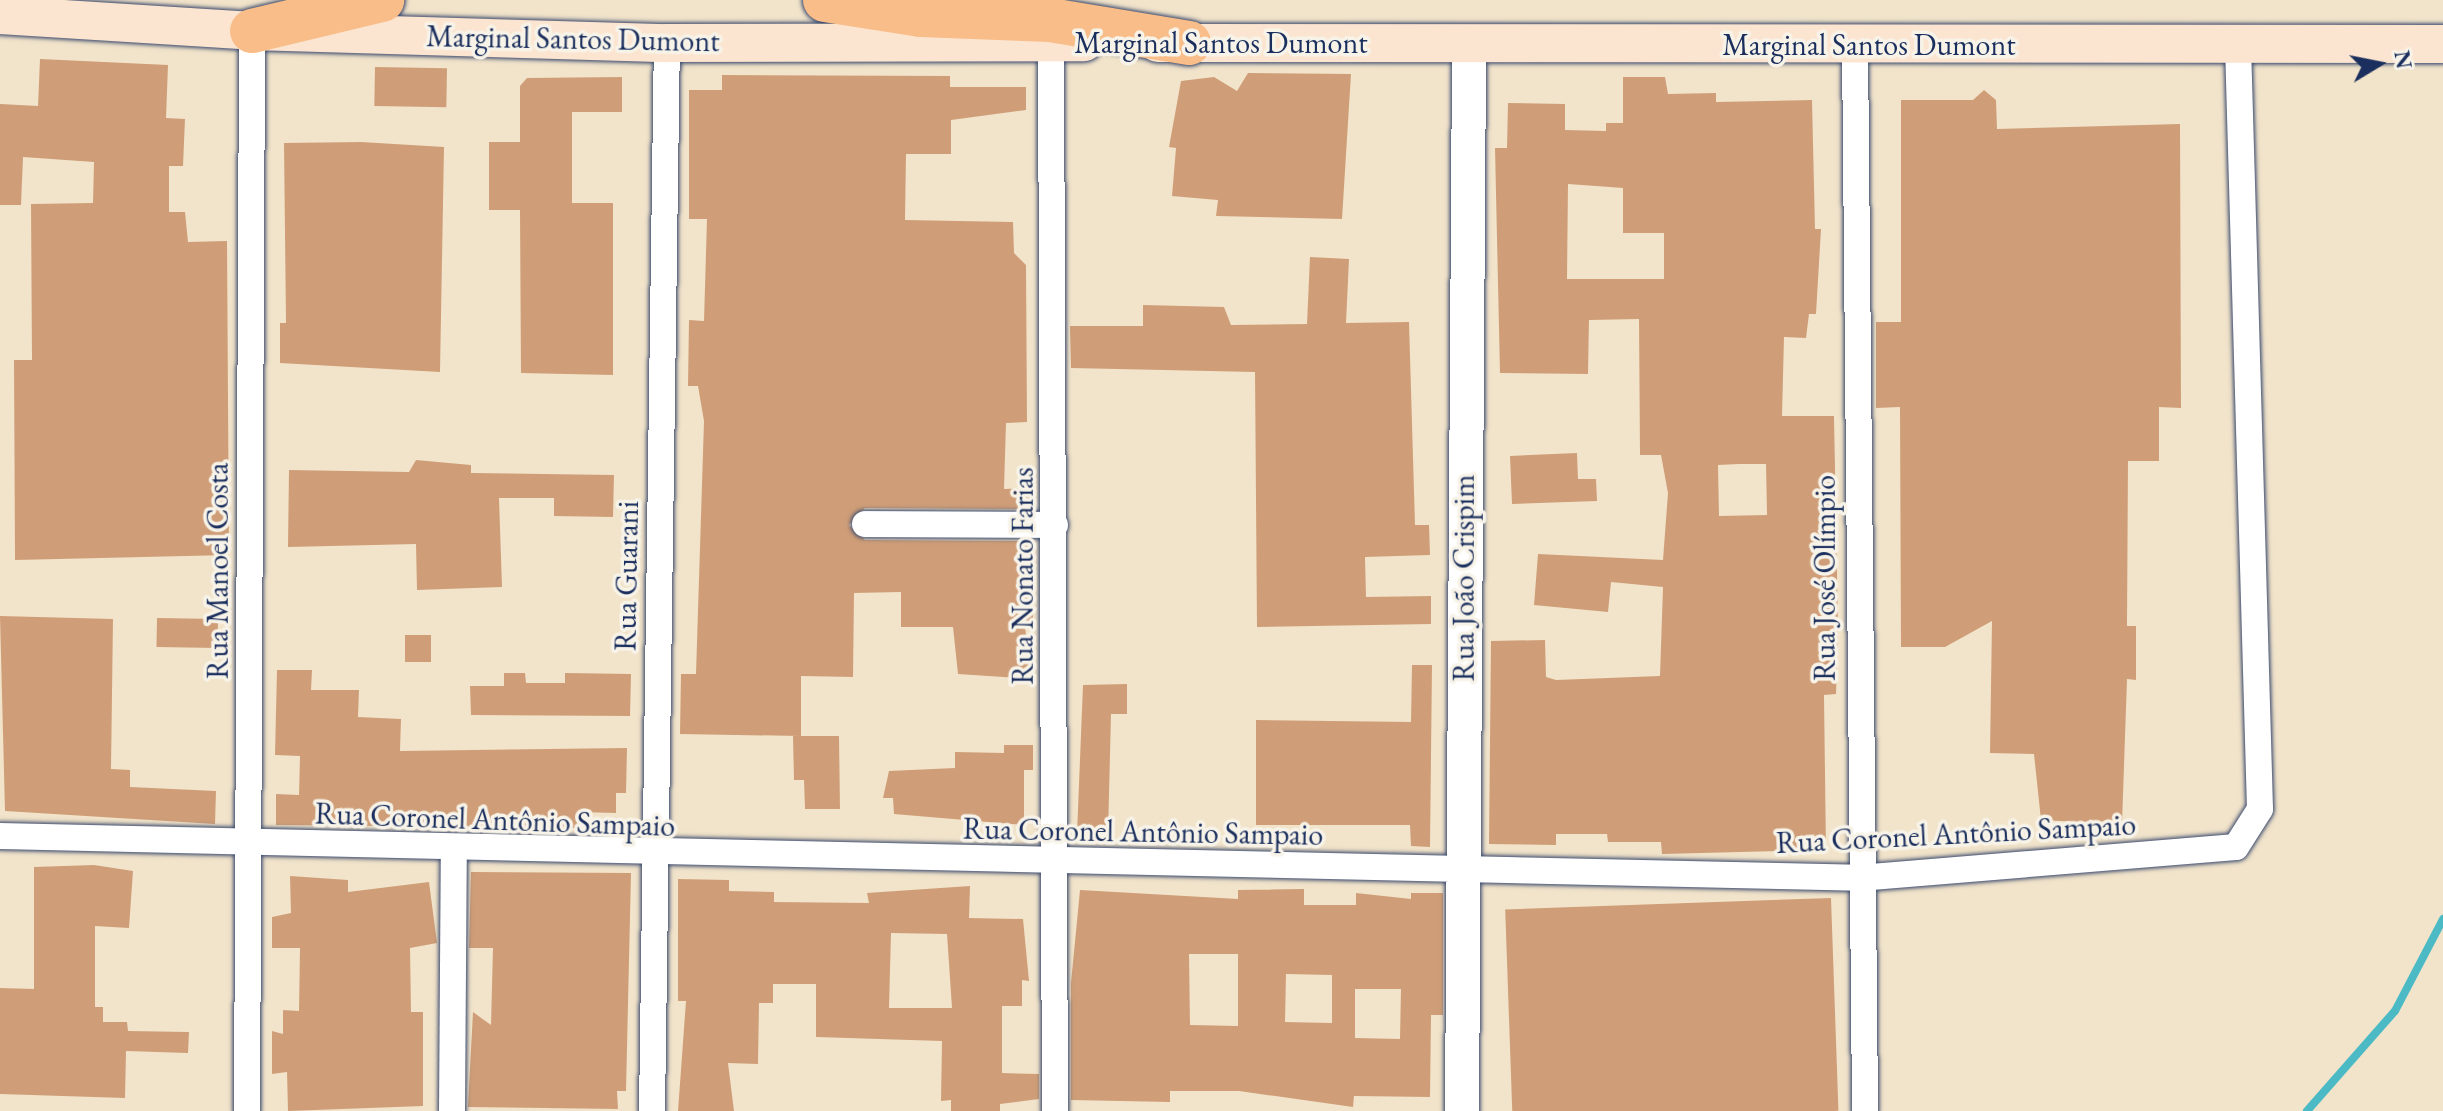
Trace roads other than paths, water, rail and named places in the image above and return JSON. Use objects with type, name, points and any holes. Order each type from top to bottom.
[{"type":"highway","points":[[252,31],[382,0]]},
{"type":"highway","points":[[825,0],[921,15],[1050,20],[1189,43]]},
{"type":"main road","name":"Marginal Santos Dumont","points":[[0,15],[252,31],[667,43],[2443,44]]},
{"type":"street","name":"Rua Manoel Costa","points":[[247,1111],[252,31]]},
{"type":"street","name":"Rua Nonato Farias","points":[[1051,41],[1055,1111]]},
{"type":"street","name":"Rua Guarani","points":[[652,1111],[667,43]]},
{"type":"street","name":"Rua João Crispim","points":[[1462,1111],[1469,44]]},
{"type":"street","name":"Rua Coronel Antônio Sampaio","points":[[0,836],[654,856],[1859,878],[2219,851],[2247,839],[2260,809],[2238,44]]},
{"type":"street","name":"Rua José Olímpio","points":[[1855,46],[1859,878],[1865,1111]]},
{"type":"street","points":[[865,524],[1055,525]]},
{"type":"street","points":[[452,1111],[454,849]]},
{"type":"waterway","points":[[2307,1111],[2395,1011],[2443,919]]}]
